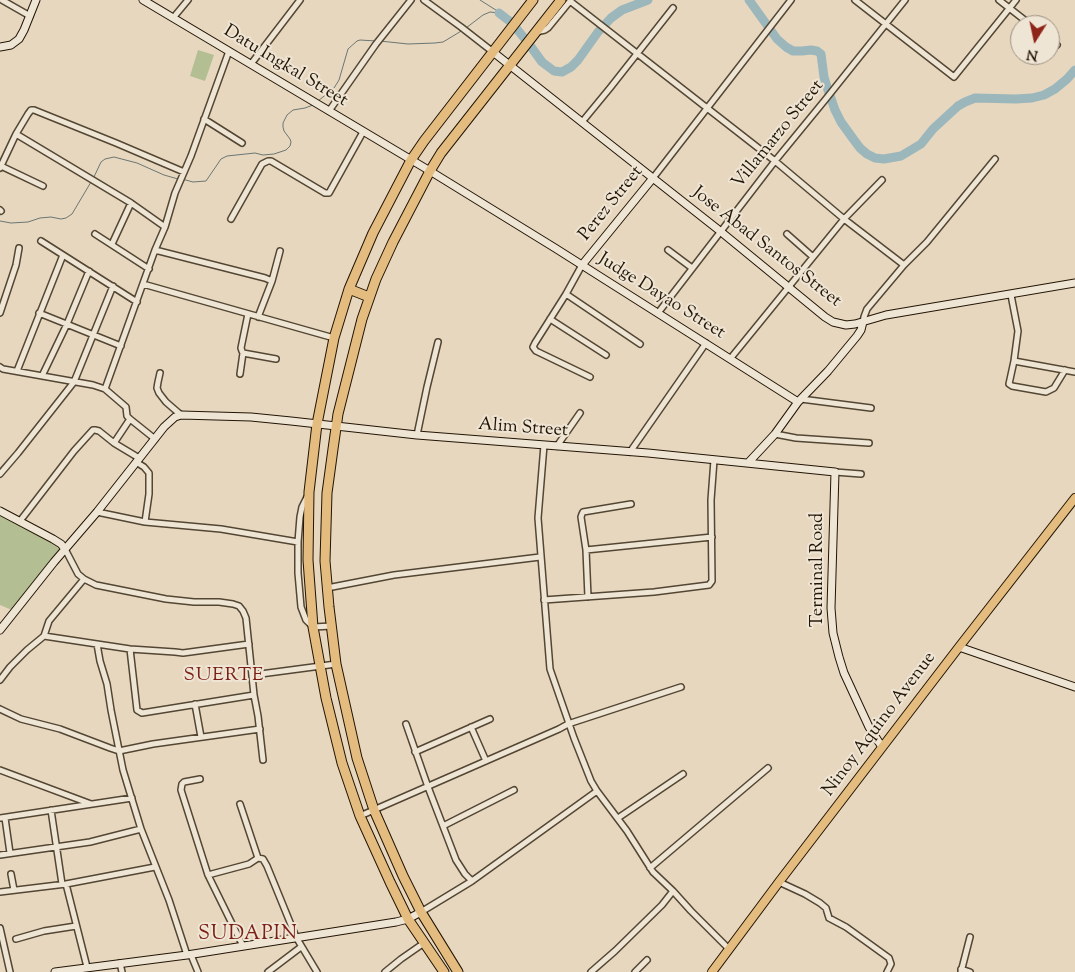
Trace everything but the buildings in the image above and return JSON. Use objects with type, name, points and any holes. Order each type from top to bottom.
[{"type":"highway","points":[[444,972],[408,919],[360,816],[342,763],[333,728],[313,627],[308,560],[309,492],[317,424],[334,338],[349,290],[373,233],[411,160],[533,0]]},
{"type":"highway","points":[[458,972],[421,912],[399,868],[374,810],[357,758],[336,664],[327,588],[325,532],[327,493],[336,426],[355,344],[369,297],[392,242],[430,171],[456,133],[561,0]]},
{"type":"highway","points":[[349,290],[369,297]]},
{"type":"main road","name":"Ninoy Aquino Avenue","points":[[712,972],[882,747],[1075,498]]},
{"type":"street","points":[[2,0],[30,16]]},
{"type":"street","points":[[0,47],[11,45],[19,39],[36,0]]},
{"type":"street","name":"Datu Ingkal Street","points":[[143,0],[411,160]]},
{"type":"street","points":[[174,18],[188,0]]},
{"type":"street","points":[[250,64],[300,0]]},
{"type":"street","points":[[329,111],[376,44],[411,0]]},
{"type":"street","points":[[424,0],[493,52]]},
{"type":"street","points":[[535,33],[548,28],[571,0],[904,265]]},
{"type":"street","name":"Perez Street","points":[[590,377],[536,350],[534,343],[566,294],[582,265],[653,178],[792,0]]},
{"type":"street","points":[[855,0],[954,77],[1016,0]]},
{"type":"street","name":"Villamarzo Street","points":[[658,313],[775,161],[905,0]]},
{"type":"street","points":[[999,0],[1018,15]]},
{"type":"street","points":[[582,122],[673,8]]},
{"type":"street","points":[[105,389],[165,227],[172,202],[229,51]]},
{"type":"street","name":"Jose Abad Santos Street","points":[[493,52],[833,322],[846,325],[886,315],[1075,284]]},
{"type":"street","points":[[43,186],[0,167],[16,134],[31,110],[116,143],[184,174]]},
{"type":"street","points":[[204,119],[242,143]]},
{"type":"street","points":[[231,219],[265,161],[272,162],[325,193],[329,193],[363,132]]},
{"type":"street","points":[[16,134],[131,203],[165,227]]},
{"type":"street","points":[[748,463],[775,434],[799,401],[857,336],[861,330],[867,310],[904,265],[928,242],[995,159]]},
{"type":"street","name":"Judge Dayao Street","points":[[411,160],[799,401]]},
{"type":"street","points":[[730,359],[844,219],[882,180]]},
{"type":"street","points":[[112,244],[131,203]]},
{"type":"street","points":[[95,234],[149,269]]},
{"type":"street","points":[[787,234],[813,257]]},
{"type":"street","points":[[40,241],[137,302]]},
{"type":"street","points":[[0,313],[2,296],[16,265],[19,248]]},
{"type":"street","points":[[156,250],[272,281]]},
{"type":"street","points":[[668,250],[692,268]]},
{"type":"street","points":[[258,317],[272,281],[280,251]]},
{"type":"street","points":[[17,371],[63,255]]},
{"type":"street","points":[[42,376],[67,324],[89,271]]},
{"type":"street","points":[[143,284],[334,338]]},
{"type":"street","points":[[0,472],[74,382],[113,286]]},
{"type":"street","points":[[566,294],[640,344]]},
{"type":"street","points":[[1011,295],[1018,331],[1010,385],[1046,392],[1054,388],[1065,370]]},
{"type":"street","points":[[39,313],[121,346]]},
{"type":"street","points":[[240,374],[243,353],[241,348],[248,314]]},
{"type":"street","points":[[550,319],[606,355]]},
{"type":"street","points":[[417,435],[438,342]]},
{"type":"street","points":[[630,452],[706,344]]},
{"type":"street","points":[[243,353],[276,358]]},
{"type":"street","points":[[1014,361],[1075,372]]},
{"type":"street","points":[[0,367],[105,389],[126,406],[127,416],[130,419],[155,438]]},
{"type":"street","points":[[0,630],[155,438],[170,422],[181,415],[159,393],[158,382],[160,373]]},
{"type":"street","points":[[799,401],[872,408]]},
{"type":"street","points":[[557,446],[580,413]]},
{"type":"street","name":"Alim Street","points":[[181,415],[251,417],[417,435],[630,452],[862,474]]},
{"type":"street","points":[[114,442],[130,419]]},
{"type":"street","points":[[20,521],[91,432],[95,430],[99,431],[137,460],[149,473],[149,494],[145,522]]},
{"type":"street","points":[[775,434],[796,438],[869,443]]},
{"type":"street","points":[[544,445],[538,518],[540,557],[550,669],[568,724],[591,781],[618,818],[650,868],[729,948]]},
{"type":"street","points":[[544,600],[663,591],[710,585],[712,581],[711,500],[714,460]]},
{"type":"street","name":"Terminal Road","points":[[835,472],[831,608],[833,633],[838,657],[844,672],[869,727],[882,747]]},
{"type":"street","points":[[309,492],[302,507],[298,542],[301,607],[306,620],[313,627],[332,626]]},
{"type":"street","points":[[588,597],[582,514],[583,512],[631,504]]},
{"type":"street","points":[[0,511],[61,544],[78,574],[96,585],[166,599],[219,602],[239,606],[246,618],[263,760]]},
{"type":"street","points":[[97,512],[145,522],[221,528],[298,542]]},
{"type":"street","points":[[586,550],[712,536]]},
{"type":"street","points":[[327,588],[394,575],[540,557]]},
{"type":"street","points":[[0,680],[27,650],[44,636],[49,621],[84,579]]},
{"type":"street","points":[[44,636],[130,649],[183,653],[249,644]]},
{"type":"street","points":[[97,644],[107,684],[123,770],[155,866],[189,955],[198,972]]},
{"type":"street","points":[[959,647],[1075,687]]},
{"type":"street","points":[[130,649],[137,710],[142,713],[254,695]]},
{"type":"street","points":[[253,675],[336,664]]},
{"type":"street","points":[[360,816],[568,724],[681,687]]},
{"type":"street","points":[[195,704],[201,737]]},
{"type":"street","points":[[0,709],[21,719],[60,729],[119,750],[260,729]]},
{"type":"street","points":[[415,752],[490,719]]},
{"type":"street","points":[[406,724],[456,860],[472,881]]},
{"type":"street","points":[[472,727],[486,761]]},
{"type":"street","points":[[650,868],[768,768]]},
{"type":"street","points":[[0,770],[92,804]]},
{"type":"street","points":[[618,818],[683,774]]},
{"type":"street","points":[[200,779],[184,782],[181,790],[208,875],[243,946]]},
{"type":"street","points":[[443,826],[514,790]]},
{"type":"street","points":[[55,972],[189,955],[408,919],[472,881],[598,791]]},
{"type":"street","points":[[10,853],[2,818],[132,798]]},
{"type":"street","points":[[240,804],[258,858]]},
{"type":"street","points":[[51,810],[64,884],[87,967]]},
{"type":"street","points":[[0,855],[90,842],[142,829]]},
{"type":"street","points":[[208,875],[249,864],[258,858],[265,860],[296,937],[316,972]]},
{"type":"street","points":[[0,892],[64,884],[155,866]]},
{"type":"street","points":[[12,874],[14,890]]},
{"type":"street","points":[[779,882],[820,903],[827,909],[829,918],[846,927],[890,958],[891,964],[887,972]]},
{"type":"street","points":[[591,972],[662,905],[673,891]]},
{"type":"street","points":[[16,939],[44,931],[76,926]]},
{"type":"street","points":[[0,928],[10,972]]},
{"type":"street","points":[[970,937],[961,971],[970,972]]},
{"type":"street","points":[[385,972],[424,943]]},
{"type":"street","points":[[268,972],[301,947]]},
{"type":"street","points":[[635,972],[647,960]]},
{"type":"street","points":[[120,963],[122,972]]},
{"type":"green space","points":[[198,50],[214,55],[205,81],[190,76]]},
{"type":"green space","points":[[0,515],[60,549],[12,610],[0,605]]},
{"type":"waterway","points":[[480,0],[499,12]]},
{"type":"waterway","points":[[499,13],[512,23],[542,62],[554,71],[562,72],[578,60],[598,32],[611,18],[622,10],[648,0]]},
{"type":"waterway","points":[[749,0],[777,39],[786,47],[793,51],[811,50],[821,54],[824,77],[841,122],[860,148],[875,158],[884,159],[901,156],[921,144],[933,129],[965,102],[975,98],[1016,99],[1044,95],[1055,89],[1075,70]]},
{"type":"waterway","points":[[466,28],[483,15],[490,12],[499,13]]},
{"type":"waterway","points":[[380,41],[408,44],[443,42],[463,30]]},
{"type":"waterway","points":[[318,101],[334,88],[339,80],[348,49],[360,40],[376,41]]},
{"type":"waterway","points":[[182,179],[193,182],[206,181],[221,159],[227,156],[255,153],[263,155],[274,154],[286,150],[291,142],[283,127],[287,115],[293,110],[313,105]]},
{"type":"waterway","points":[[93,179],[101,162],[114,157],[137,163],[178,179]]},
{"type":"waterway","points":[[0,221],[11,223],[28,222],[40,218],[66,218],[72,214],[91,182]]},
{"type":"district","name":"SUERTE","points":[[224,677]]},
{"type":"district","name":"SUDAPIN","points":[[248,936]]}]
